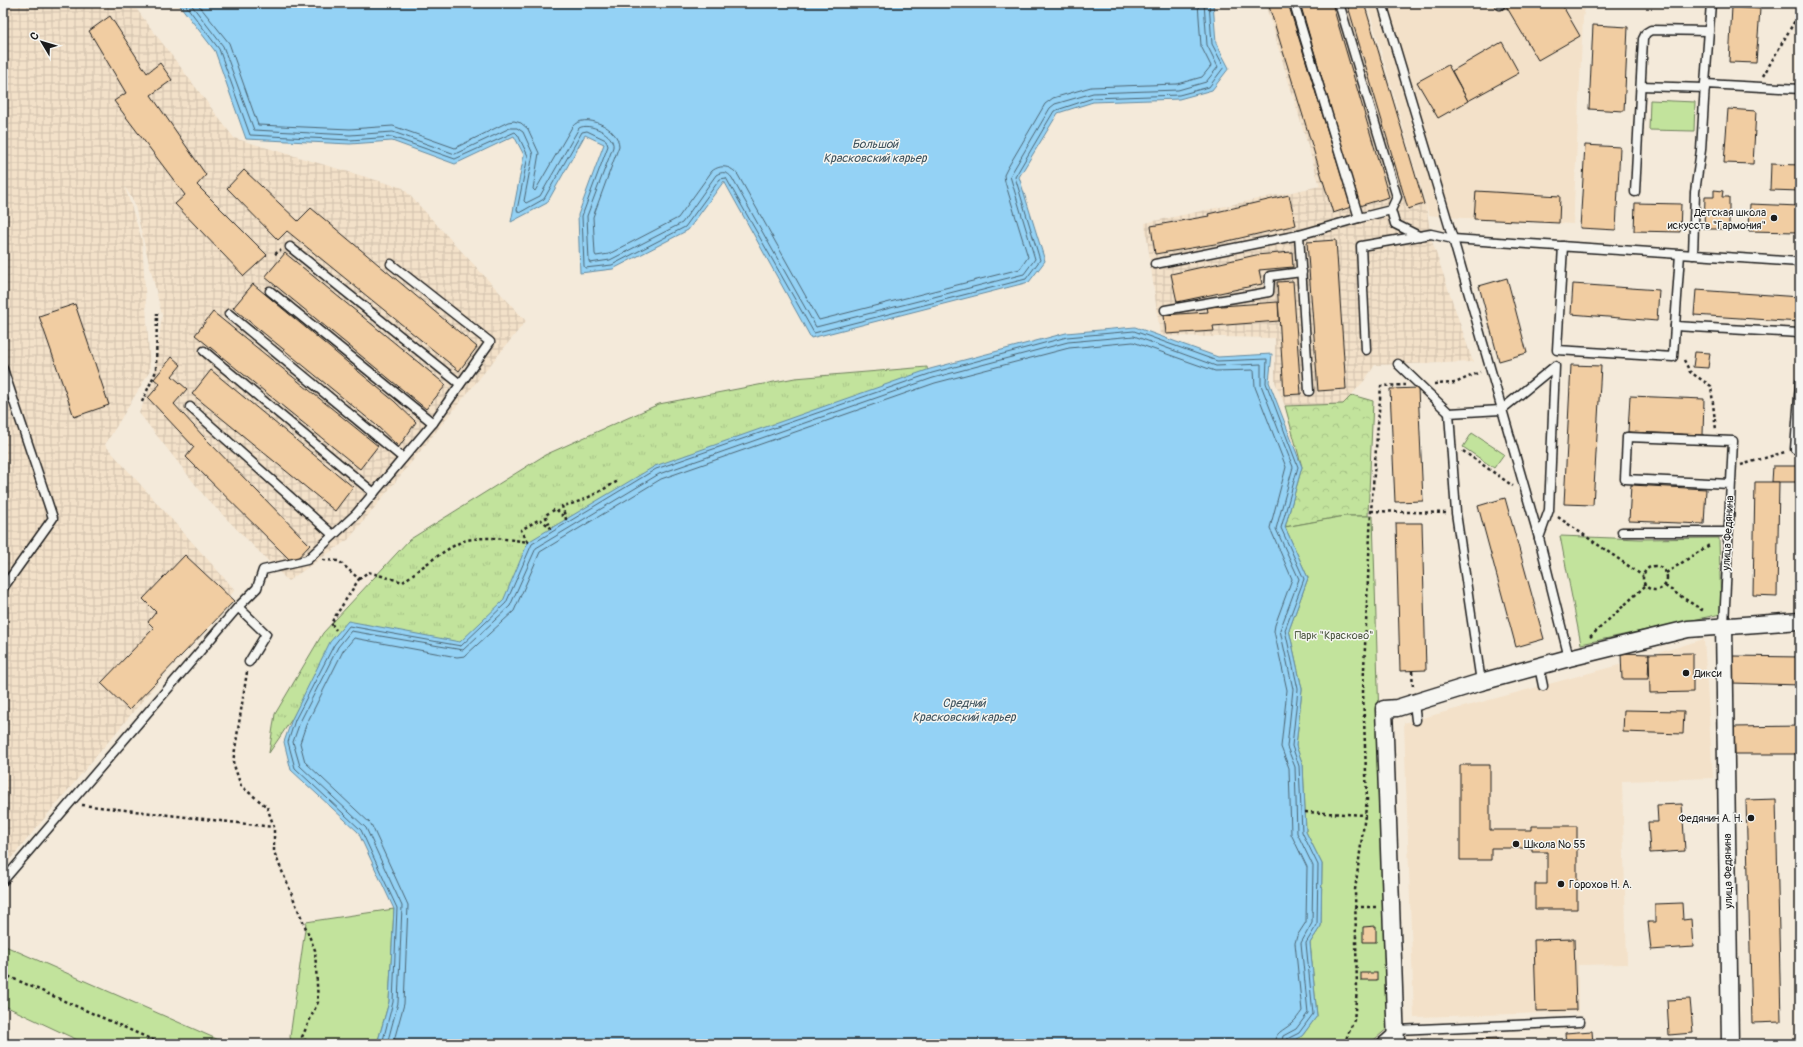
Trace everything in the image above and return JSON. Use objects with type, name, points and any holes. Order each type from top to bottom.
[{"type":"street","points":[[1396,1037],[1384,709],[1397,708],[1414,699],[1569,658],[1688,629],[1724,625],[1800,621]]},
{"type":"street","name":"улица Федянина","points":[[1724,625],[1730,1044]]},
{"type":"lane","points":[[1294,3],[1359,218]]},
{"type":"lane","points":[[1339,3],[1397,197],[1391,210],[1395,224],[1419,236]]},
{"type":"lane","points":[[1388,3],[1383,6],[1453,239],[1539,538],[1569,658]]},
{"type":"lane","points":[[1693,255],[1695,192],[1701,150],[1711,3]]},
{"type":"lane","points":[[1635,192],[1644,39],[1646,33],[1651,30],[1709,32]]},
{"type":"lane","points":[[1641,86],[1705,86],[1800,89]]},
{"type":"lane","points":[[1156,264],[1299,235],[1391,210]]},
{"type":"lane","points":[[1366,350],[1361,246],[1431,234],[1453,239],[1800,262]]},
{"type":"lane","points":[[1299,235],[1309,391]]},
{"type":"lane","points":[[1563,246],[1557,350],[1673,357],[1680,254]]},
{"type":"lane","points":[[290,247],[460,384]]},
{"type":"lane","points":[[3,881],[238,607],[257,588],[263,570],[307,560],[356,514],[433,422],[490,342],[391,264]]},
{"type":"lane","points":[[1165,310],[1270,292],[1270,276],[1302,272]]},
{"type":"lane","points":[[270,291],[433,422]]},
{"type":"lane","points":[[229,314],[403,458]]},
{"type":"lane","points":[[1675,326],[1800,333]]},
{"type":"lane","points":[[204,351],[374,493]]},
{"type":"lane","points":[[1398,364],[1449,413],[1456,513],[1481,682]]},
{"type":"lane","points":[[1449,413],[1501,410],[1555,366],[1549,510],[1539,538]]},
{"type":"lane","points":[[3,369],[54,518],[3,588]]},
{"type":"lane","points":[[1797,449],[1800,384]]},
{"type":"lane","points":[[190,407],[333,536]]},
{"type":"lane","points":[[1717,440],[1627,437],[1625,478],[1730,484]]},
{"type":"lane","name":"улица Федянина","points":[[1717,440],[1733,441],[1724,625]]},
{"type":"lane","points":[[1622,532],[1728,532]]},
{"type":"lane","points":[[238,607],[266,634],[249,662]]},
{"type":"lane","points":[[1539,667],[1542,686]]},
{"type":"lane","points":[[1414,699],[1416,720]]},
{"type":"lane","points":[[1380,1044],[1396,1037],[1580,1022]]},
{"type":"path","points":[[1757,87],[1800,12]]},
{"type":"path","points":[[142,402],[156,371],[156,313]]},
{"type":"path","points":[[1681,356],[1690,372],[1711,386],[1717,440]]},
{"type":"path","points":[[1344,1044],[1354,1020],[1357,990],[1355,890],[1368,800],[1363,692],[1371,511],[1381,386],[1455,383],[1489,368]]},
{"type":"path","points":[[1731,468],[1797,449]]},
{"type":"path","points":[[336,630],[331,623],[359,578],[368,572],[402,582],[437,556],[466,541],[497,537],[528,542],[521,530],[540,519],[551,528],[545,515],[556,509],[566,519],[562,506],[571,505],[589,497],[618,481]]},
{"type":"path","points":[[1371,511],[1456,513]]},
{"type":"path","points":[[1666,573],[1728,532]]},
{"type":"path","points":[[307,560],[339,561],[359,578]]},
{"type":"path","points":[[1659,567],[1666,573],[1668,578],[1665,586],[1654,591],[1646,586],[1643,576],[1649,568],[1659,567]]},
{"type":"path","points":[[1569,658],[1646,586]]},
{"type":"path","points":[[1665,586],[1724,625]]},
{"type":"path","points":[[249,662],[233,762],[241,786],[267,807],[274,827],[274,852],[315,950],[318,1002],[302,1037],[309,1044]]},
{"type":"path","points":[[1412,671],[1414,699]]},
{"type":"path","points":[[69,804],[274,827]]},
{"type":"path","points":[[1305,812],[1366,815]]},
{"type":"path","points":[[1355,908],[1391,906]]},
{"type":"path","points":[[3,974],[162,1044]]},
{"type":"shaded area","points":[[3,3],[132,3],[234,138],[403,188],[526,321],[349,539],[288,581],[206,498],[139,413],[154,379],[162,315],[134,202],[125,187],[142,240],[150,371],[105,445],[235,590],[3,868]]},
{"type":"shaded area","points":[[1265,3],[1365,3],[1426,206],[1432,241],[1473,362],[1375,365],[1364,381],[1343,404],[1285,406],[1275,382],[1275,338],[1166,336],[1160,334],[1145,223],[1320,186]]},
{"type":"shaded area","points":[[1367,3],[1586,3],[1583,18],[1573,224],[1429,215]]},
{"type":"shaded area","name":"Школа № 55","points":[[1704,639],[1713,778],[1622,781],[1627,964],[1578,965],[1578,1012],[1414,1017],[1404,723],[1619,665]]},
{"type":"shaded area","points":[[1799,767],[1800,767],[1799,916]]},
{"type":"green space","points":[[1650,100],[1695,102],[1694,131],[1649,130]]},
{"type":"green space","points":[[927,367],[928,374],[506,603],[466,647],[308,689],[292,719],[269,753],[275,714],[323,633],[409,540],[545,455],[659,404],[795,378]]},
{"type":"green space","points":[[1352,395],[1373,401],[1368,516],[1345,516],[1285,527],[1302,467],[1285,406],[1343,404]]},
{"type":"green space","points":[[1472,433],[1504,454],[1494,468],[1463,447]]},
{"type":"green space","name":"Парк \"Красково\"","points":[[1345,516],[1373,516],[1388,1028],[1369,1044],[1286,1044],[1302,1036],[1317,1016],[1310,943],[1321,926],[1322,864],[1306,832],[1303,765],[1296,746],[1302,689],[1289,630],[1308,578],[1285,527]]},
{"type":"green space","points":[[1560,536],[1640,539],[1719,538],[1721,614],[1581,644]]},
{"type":"green space","points":[[394,909],[389,1002],[377,1044],[292,1044],[290,1037],[306,922]]},
{"type":"green space","points":[[3,945],[228,1044],[86,1044],[3,1005]]},
{"type":"water","name":"Большой Красковский карьер","points":[[178,3],[1213,3],[1216,43],[1229,68],[1212,90],[1179,99],[1093,102],[1058,113],[1019,177],[1045,261],[1029,282],[811,338],[724,181],[688,230],[613,269],[580,273],[578,215],[604,144],[585,135],[547,203],[511,222],[524,155],[514,136],[455,164],[392,141],[350,144],[246,139],[215,51]]},
{"type":"water","name":"Средний Красковский карьер","points":[[1135,327],[1218,357],[1272,354],[1269,382],[1302,467],[1285,527],[1308,578],[1289,630],[1302,689],[1296,746],[1303,765],[1306,832],[1322,864],[1321,926],[1310,943],[1317,1016],[1302,1036],[1286,1044],[377,1044],[389,1002],[394,909],[358,832],[291,770],[284,742],[292,719],[330,642],[348,621],[460,642],[503,601],[528,542],[655,466],[930,369],[1066,333]]},
{"type":"building","points":[[1268,3],[1288,3],[1351,207],[1333,213]]},
{"type":"building","points":[[1300,3],[1332,3],[1389,197],[1359,206]]},
{"type":"building","points":[[1347,3],[1364,3],[1424,204],[1408,209]]},
{"type":"building","points":[[1510,3],[1561,3],[1580,36],[1538,60],[1506,6]]},
{"type":"building","points":[[1651,3],[1694,3],[1694,6]]},
{"type":"building","points":[[1732,7],[1760,9],[1756,63],[1729,62]]},
{"type":"building","points":[[110,16],[147,73],[160,63],[172,80],[151,95],[206,175],[197,185],[267,255],[244,276],[175,204],[185,195],[114,101],[126,93],[89,31]]},
{"type":"building","points":[[1593,25],[1628,27],[1624,111],[1589,109]]},
{"type":"building","points":[[1502,42],[1519,73],[1468,101],[1452,71]]},
{"type":"building","points":[[1448,65],[1468,101],[1438,118],[1417,82]]},
{"type":"building","points":[[1728,109],[1756,111],[1753,164],[1724,163]]},
{"type":"building","points":[[1585,145],[1620,147],[1616,230],[1580,228]]},
{"type":"building","points":[[1771,164],[1800,165],[1800,191],[1770,190]]},
{"type":"building","points":[[244,170],[298,221],[311,208],[477,347],[459,371],[287,231],[278,240],[227,188]]},
{"type":"building","points":[[1714,190],[1723,191],[1722,197],[1729,197],[1729,229],[1704,229],[1705,197],[1714,197]]},
{"type":"building","points":[[1476,191],[1560,196],[1559,223],[1474,219]]},
{"type":"building","points":[[1289,195],[1296,225],[1215,244],[1155,254],[1151,226],[1209,216],[1208,214]]},
{"type":"building","points":[[1635,203],[1681,204],[1680,232],[1634,231]]},
{"type":"building","name":"Детская школа искусств \"Гармония\"","points":[[1750,204],[1799,206],[1798,232],[1749,231]]},
{"type":"building","points":[[1336,240],[1346,389],[1318,391],[1307,242]]},
{"type":"building","points":[[1292,252],[1293,267],[1259,270],[1262,284],[1177,302],[1171,274],[1256,255]]},
{"type":"building","points":[[285,253],[446,385],[426,409],[265,277]]},
{"type":"building","points":[[1507,278],[1527,353],[1499,361],[1479,286]]},
{"type":"building","points":[[1293,281],[1301,394],[1284,395],[1277,282]]},
{"type":"building","points":[[253,284],[394,401],[416,422],[399,447],[376,425],[233,308]]},
{"type":"building","points":[[1573,284],[1659,290],[1657,321],[1571,314]]},
{"type":"building","points":[[1696,290],[1800,297],[1800,322],[1694,315]]},
{"type":"building","points":[[1278,302],[1279,321],[1213,326],[1214,331],[1166,334],[1164,315],[1208,312],[1207,307]]},
{"type":"building","points":[[75,304],[109,405],[74,417],[39,316]]},
{"type":"building","points":[[213,312],[378,446],[360,469],[195,335]]},
{"type":"building","points":[[1695,352],[1710,353],[1708,368],[1693,367]]},
{"type":"building","points":[[172,357],[181,365],[172,376],[187,389],[174,404],[203,436],[310,545],[293,563],[186,457],[194,447],[148,398],[160,384],[154,379]]},
{"type":"building","points":[[1571,365],[1601,366],[1593,505],[1564,504]]},
{"type":"building","points":[[211,370],[353,487],[335,511],[192,394]]},
{"type":"building","points":[[1418,388],[1423,501],[1395,502],[1390,389]]},
{"type":"building","points":[[1630,396],[1704,399],[1703,435],[1628,432]]},
{"type":"building","points":[[1773,466],[1800,466],[1800,482],[1772,482]]},
{"type":"building","points":[[1755,482],[1779,482],[1777,596],[1753,595]]},
{"type":"building","points":[[1631,485],[1706,489],[1704,524],[1629,521]]},
{"type":"building","points":[[1505,498],[1544,639],[1516,647],[1478,506]]},
{"type":"building","points":[[1396,523],[1422,523],[1426,670],[1400,671]]},
{"type":"building","points":[[185,555],[234,601],[129,710],[101,683],[154,628],[148,622],[156,612],[143,599]]},
{"type":"building","points":[[1621,653],[1649,654],[1648,679],[1622,679]]},
{"type":"building","points":[[1693,653],[1693,692],[1650,693],[1649,654]]},
{"type":"building","points":[[1733,656],[1800,657],[1800,685],[1732,683]]},
{"type":"building","points":[[1624,710],[1684,711],[1683,734],[1623,732]]},
{"type":"building","points":[[1800,726],[1800,754],[1735,754],[1734,727]]},
{"type":"building","points":[[1460,765],[1490,765],[1490,830],[1532,830],[1532,826],[1577,826],[1577,909],[1535,909],[1535,884],[1547,884],[1547,852],[1532,852],[1532,848],[1491,848],[1491,860],[1460,860]]},
{"type":"building","points":[[1776,799],[1781,1022],[1752,1023],[1746,800]]},
{"type":"building","points":[[1682,804],[1685,851],[1650,853],[1648,822],[1658,822],[1657,805]]},
{"type":"building","points":[[1682,903],[1683,920],[1691,919],[1693,947],[1651,950],[1648,922],[1655,922],[1655,904]]},
{"type":"building","points":[[1376,926],[1376,942],[1363,942],[1363,927]]},
{"type":"building","points":[[1574,939],[1576,1010],[1536,1011],[1534,940]]},
{"type":"building","points":[[1361,973],[1377,973],[1377,980],[1361,980]]},
{"type":"building","points":[[1690,999],[1693,1033],[1669,1035],[1667,1000]]},
{"type":"building","points":[[1592,1031],[1593,1044],[1566,1044],[1565,1033]]},
{"type":"building","points":[[1497,1038],[1497,1044],[1477,1044],[1476,1039]]},
{"type":"place","name":"Детская школа искусств \"Гармония\"","points":[[1774,218]]},
{"type":"place","name":"Дикси","points":[[1686,673]]},
{"type":"place","name":"Федянин А. Н.","points":[[1751,818]]},
{"type":"place","name":"Школа № 55","points":[[1516,844]]},
{"type":"place","name":"Горохов Н. А.","points":[[1561,884]]}]
